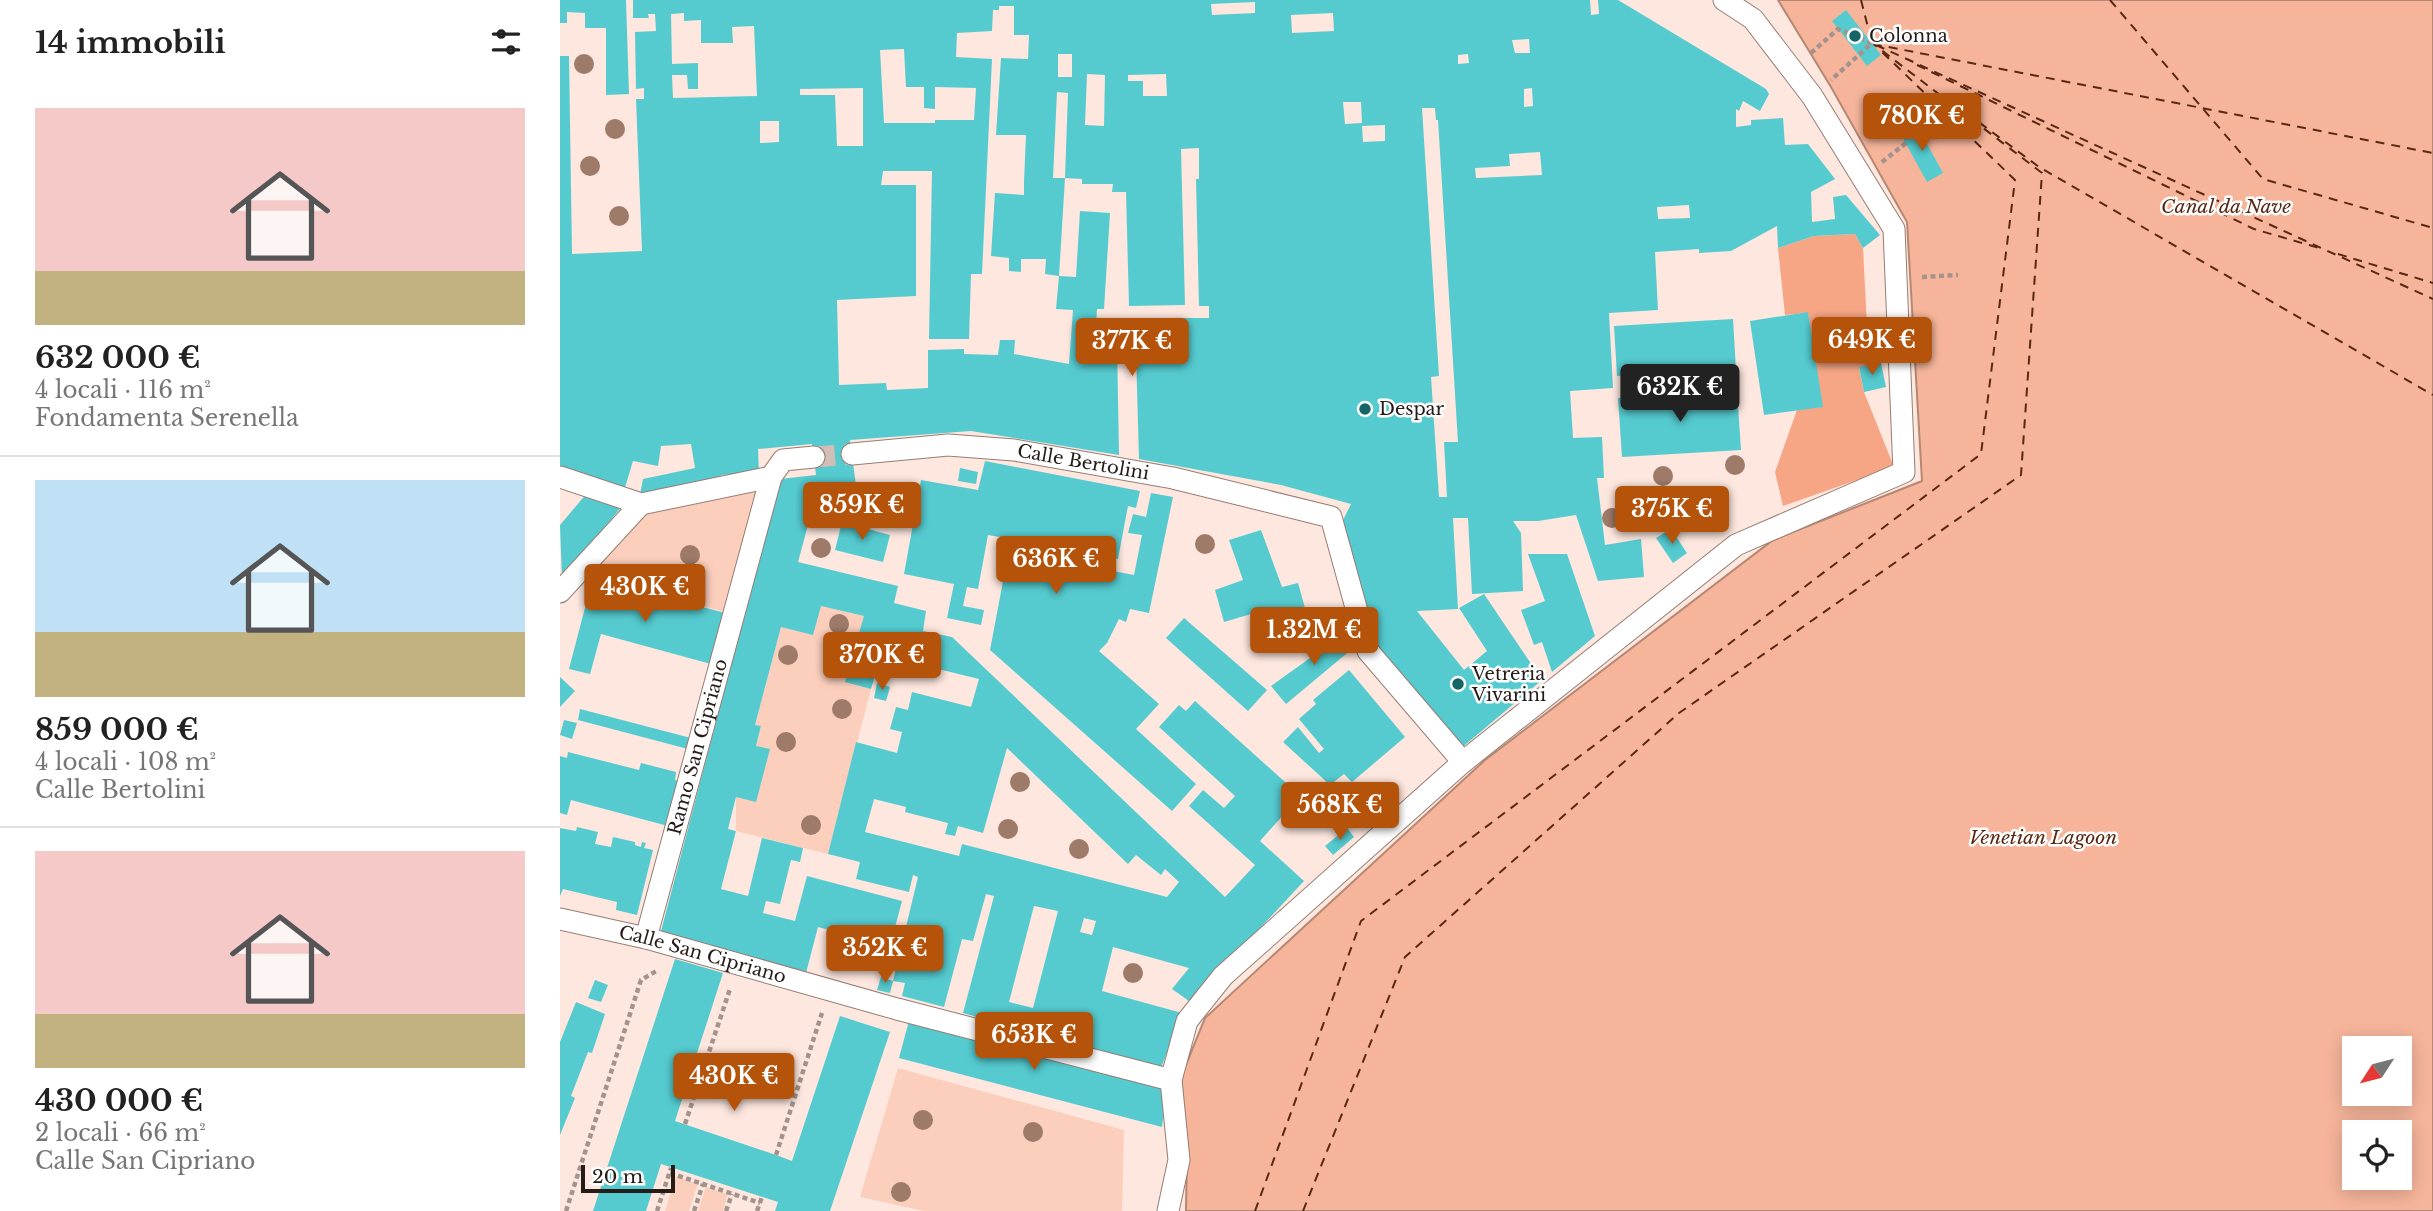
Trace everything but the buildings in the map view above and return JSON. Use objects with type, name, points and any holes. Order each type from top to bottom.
[{"type":"street","points":[[1168,1211],[1179,1160],[1171,1080],[1187,1021],[1223,976],[1462,762],[1735,545],[1904,472],[1894,229],[1812,96],[1753,19],[1724,0]]},
{"type":"street","name":"Calle Bertolini","points":[[852,454],[948,445],[1014,450],[1312,503],[1331,517],[1368,651],[1462,762]]},
{"type":"street","points":[[560,477],[641,504],[771,477],[783,460],[814,457]]},
{"type":"street","name":"Ramo San Cipriano","points":[[646,938],[771,477]]},
{"type":"street","points":[[560,592],[641,504]]},
{"type":"street","name":"Calle San Cipriano","points":[[560,919],[669,944],[830,990],[1171,1080]]},
{"type":"path","points":[[1808,55],[1838,29],[1872,43],[1828,83]]},
{"type":"path","points":[[1875,168],[1906,143]]},
{"type":"path","points":[[1897,279],[1958,275]]},
{"type":"path","points":[[566,1211],[641,980],[662,968],[669,944]]},
{"type":"path","points":[[685,1124],[738,964]]},
{"type":"path","points":[[776,1155],[830,990]]},
{"type":"path","points":[[657,1211],[671,1170],[732,1194],[761,1200],[757,1211]]},
{"type":"path","points":[[694,1211],[703,1184]]},
{"type":"path","points":[[726,1211],[732,1194]]},
{"type":"shaded area","points":[[1855,234],[1863,248],[1869,365],[1859,368],[1864,392],[1894,467],[1783,506],[1775,472],[1797,410],[1822,406],[1808,313],[1785,315],[1778,248],[1814,236]]},
{"type":"shaded area","points":[[759,484],[724,612],[589,574],[643,511]]},
{"type":"shaded area","points":[[821,606],[864,616],[871,689],[828,854],[736,831],[736,797],[756,801],[756,746],[761,727],[755,725],[781,627]]},
{"type":"shaded area","points":[[898,1068],[1124,1130],[1122,1211],[924,1211],[860,1197]]},
{"type":"shaded area","points":[[676,1177],[698,1184],[689,1211],[665,1211]]},
{"type":"shaded area","points":[[706,1187],[728,1194],[723,1211],[698,1211]]},
{"type":"water","name":"Venetian Lagoon","points":[[1778,0],[2433,0],[2433,1211],[1186,1211],[1187,1146],[1181,1077],[1205,1018],[1485,760],[1773,540],[1922,481],[1907,222],[1831,87]]},
{"type":"ferry route","points":[[1861,0],[1872,43]]},
{"type":"ferry route","points":[[2110,0],[2263,179],[2433,228]]},
{"type":"ferry route","points":[[1303,1211],[1405,957],[1679,713],[2021,475],[2042,173],[1872,43]]},
{"type":"ferry route","points":[[1873,44],[2433,153]]},
{"type":"ferry route","points":[[1876,45],[2433,299]]},
{"type":"ferry route","points":[[1255,1211],[1361,921],[1981,454],[2015,180],[1881,51]]},
{"type":"ferry route","points":[[1917,65],[2254,229],[2319,248]]},
{"type":"ferry route","points":[[1941,94],[2039,167],[2433,395]]},
{"type":"ferry route","points":[[2338,254],[2433,283]]},
{"type":"tunnel","points":[[814,457],[852,454]]},
{"type":"place","name":"Colonna","points":[[1855,36]]},
{"type":"place","name":"Despar","points":[[1365,409]]},
{"type":"place","name":"Vetreria Vivarini","points":[[1458,684]]},
{"type":"water label","name":"Canal da Nave","points":[[2226,206]]}]
